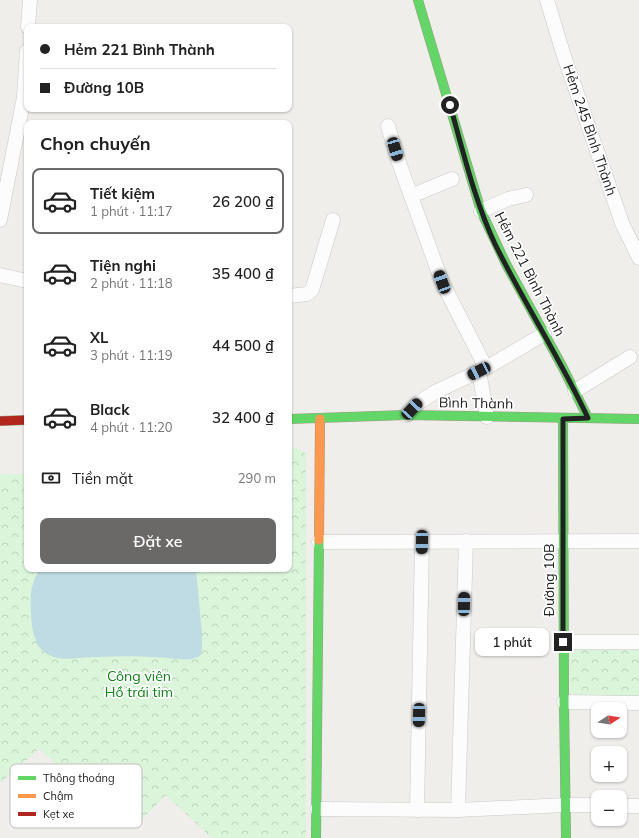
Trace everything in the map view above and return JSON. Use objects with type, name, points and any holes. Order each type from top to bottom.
[{"type":"street","points":[[28,24],[30,0]]},
{"type":"street","name":"Hẻm 221 Bình Thành","points":[[418,0],[481,211],[495,244],[575,391],[588,418]]},
{"type":"street","name":"Hẻm 245 Bình Thành","points":[[547,0],[563,53],[622,223],[639,258]]},
{"type":"street","points":[[0,220],[24,97]]},
{"type":"street","points":[[388,126],[398,160],[442,282],[482,369],[488,417]]},
{"type":"street","points":[[411,196],[452,179]]},
{"type":"street","points":[[481,211],[508,199],[526,195]]},
{"type":"street","points":[[292,296],[307,294],[312,290],[333,220]]},
{"type":"street","points":[[0,275],[24,280]]},
{"type":"street","points":[[406,415],[418,403],[435,392],[482,369],[544,334]]},
{"type":"street","points":[[575,391],[630,357]]},
{"type":"street","name":"Bình Thành","points":[[292,419],[406,415],[563,419],[639,419]]},
{"type":"street","points":[[316,838],[320,419]]},
{"type":"street","name":"Đường 10B","points":[[563,419],[563,642],[566,838]]},
{"type":"street","points":[[0,420],[24,420]]},
{"type":"street","points":[[458,810],[466,541]]},
{"type":"street","points":[[319,542],[639,541]]},
{"type":"street","points":[[417,810],[422,542]]},
{"type":"street","points":[[563,642],[639,642]]},
{"type":"street","points":[[564,702],[639,703]]},
{"type":"street","points":[[317,809],[458,810],[591,805]]},
{"type":"street","points":[[627,806],[639,806]]},
{"type":"green space","name":"Công viên Hồ trái tim","points":[[292,448],[296,448],[306,454],[306,838],[212,838],[166,795],[142,820],[142,764],[56,764],[39,749],[22,764],[10,764],[10,774],[0,783],[0,474],[24,474],[24,572],[292,572]]},
{"type":"green space","points":[[577,649],[639,650],[639,697],[577,696],[570,692],[569,654]]},
{"type":"water","points":[[196,572],[202,634],[201,655],[193,659],[185,660],[132,656],[63,659],[47,654],[37,643],[31,620],[32,588],[38,573]]},
{"type":"traffic: fast","points":[[418,0],[481,211],[506,264],[562,366],[588,418]]},
{"type":"traffic: fast","points":[[292,419],[406,415],[639,419]]},
{"type":"traffic: fast","points":[[563,419],[566,838]]},
{"type":"traffic: fast","points":[[316,838],[319,540]]},
{"type":"traffic: slow","points":[[319,540],[320,419]]},
{"type":"traffic: jam","points":[[0,421],[24,420]]},
{"type":"route","points":[[450,105],[481,211],[495,244],[575,391],[588,418],[563,419],[563,642]]}]
